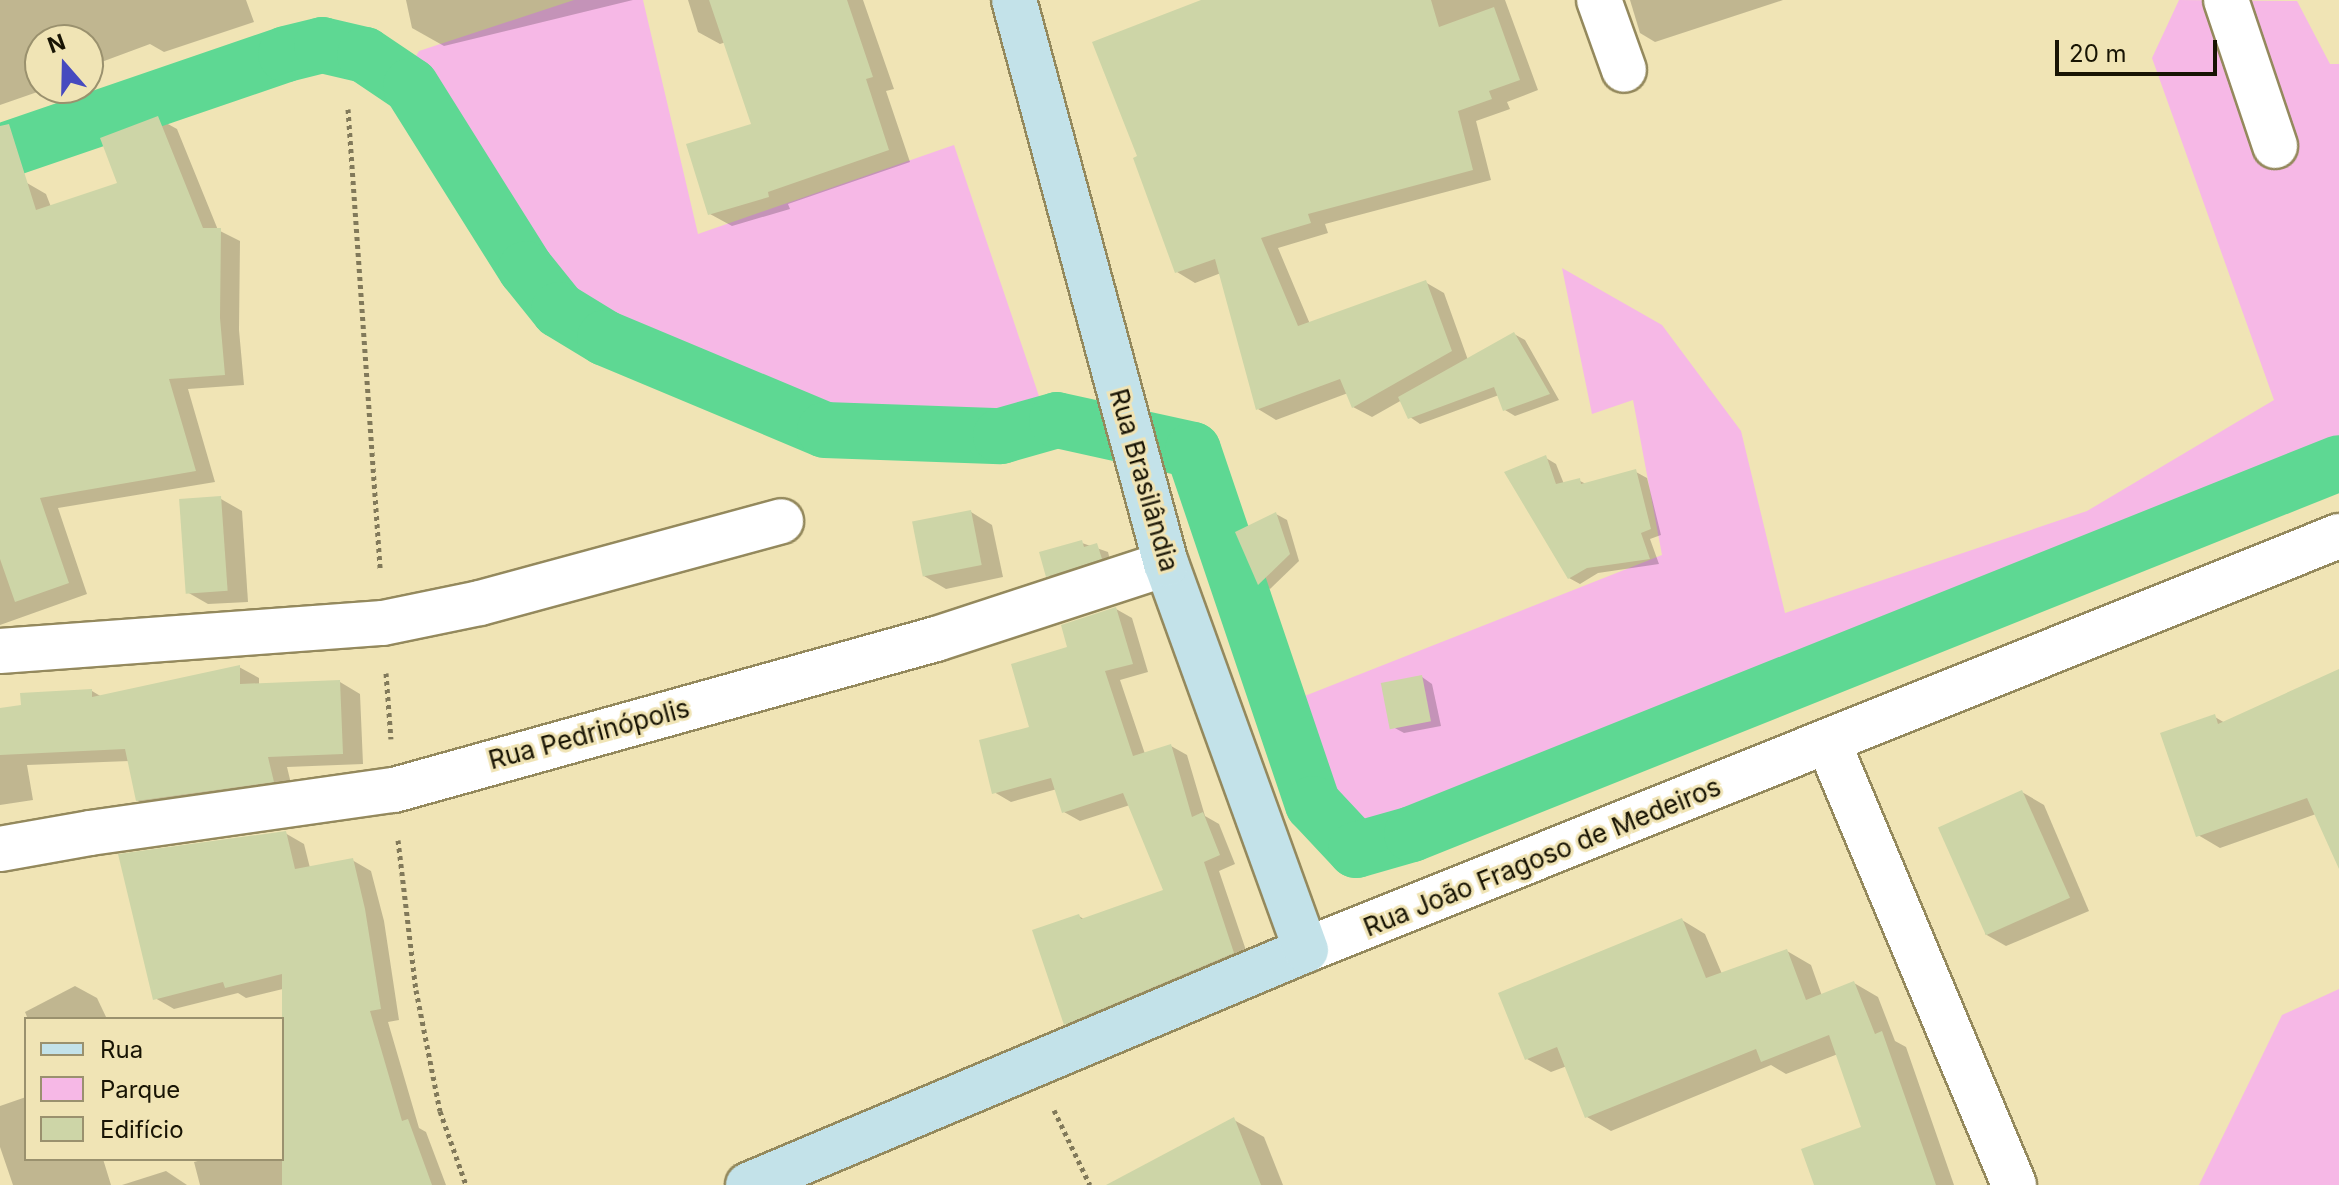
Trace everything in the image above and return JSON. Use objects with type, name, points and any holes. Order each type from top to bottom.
[{"type":"street","name":"Rua Brasilândia","points":[[1014,0],[1166,564],[1306,950]]},
{"type":"street","points":[[1599,0],[1624,70]]},
{"type":"street","points":[[2226,0],[2275,146]]},
{"type":"street","points":[[0,651],[383,623],[480,603],[781,521]]},
{"type":"street","name":"Rua João Fragoso de Medeiros","points":[[748,1185],[1306,950],[2339,536]]},
{"type":"street","name":"Rua Pedrinópolis","points":[[0,849],[90,833],[394,790],[936,639],[1166,564]]},
{"type":"street","points":[[1828,742],[2014,1185]]},
{"type":"path","points":[[1033,1064],[1090,1185]]},
{"type":"green space","points":[[574,0],[643,0],[698,234],[954,145],[1042,405],[897,435],[782,412],[557,320],[459,162],[399,86],[419,51]]},
{"type":"green space","points":[[2179,0],[2297,1],[2330,64],[2339,64],[2339,467],[1365,856],[1313,804],[1292,701],[1662,555],[1633,400],[1592,414],[1562,268],[1662,325],[1741,431],[1785,613],[2087,511],[2274,400],[2152,58]]},
{"type":"green space","points":[[2339,989],[2339,1185],[2199,1185],[2282,1015]]},
{"type":"building","points":[[709,0],[847,0],[873,77],[866,79],[889,150],[768,192],[769,197],[708,215],[686,144],[751,124]]},
{"type":"building","points":[[1201,0],[1431,0],[1439,27],[1494,7],[1520,80],[1489,91],[1492,99],[1458,111],[1473,170],[1308,214],[1311,223],[1261,238],[1298,326],[1426,280],[1452,351],[1352,408],[1340,379],[1256,410],[1215,259],[1175,273],[1133,158],[1137,156],[1092,42]]},
{"type":"building","points":[[158,116],[203,228],[221,228],[220,318],[225,375],[169,379],[196,471],[40,498],[69,583],[15,602],[0,559],[0,126],[9,124],[36,210],[117,183],[100,138]]},
{"type":"building","points":[[1514,332],[1550,394],[1503,411],[1494,387],[1408,419],[1398,397]]},
{"type":"building","points":[[1546,455],[1556,484],[1580,478],[1581,484],[1636,469],[1651,529],[1641,533],[1650,559],[1587,568],[1568,579],[1504,472]]},
{"type":"building","points":[[221,496],[228,591],[186,594],[179,499]]},
{"type":"building","points":[[971,510],[982,565],[923,576],[912,521]]},
{"type":"building","points":[[1276,512],[1290,554],[1258,585],[1235,532]]},
{"type":"building","points":[[1082,540],[1084,547],[1097,543],[1102,559],[1046,577],[1039,552]]},
{"type":"building","points":[[1116,607],[1133,664],[1105,671],[1133,756],[1171,744],[1192,817],[1203,812],[1220,855],[1204,862],[1234,953],[1064,1025],[1032,930],[1079,914],[1081,919],[1163,890],[1123,793],[1062,813],[1051,778],[992,794],[979,740],[1029,727],[1011,664],[1067,647],[1061,625]]},
{"type":"building","points":[[240,665],[240,684],[340,680],[343,754],[268,757],[274,782],[136,801],[125,749],[0,755],[0,708],[21,705],[20,693],[92,689],[92,697]]},
{"type":"building","points":[[2339,669],[2339,869],[2307,798],[2196,837],[2160,733],[2215,714],[2218,724]]},
{"type":"building","points":[[1422,675],[1431,721],[1390,729],[1381,683]]},
{"type":"building","points":[[2022,790],[2070,898],[1986,935],[1938,827]]},
{"type":"building","points":[[286,831],[295,869],[353,858],[365,909],[381,1009],[370,1011],[402,1121],[408,1119],[432,1185],[282,1185],[282,974],[225,988],[223,982],[153,1000],[118,854]]},
{"type":"building","points":[[1682,918],[1706,978],[1787,949],[1806,1000],[1854,981],[1875,1034],[1882,1031],[1936,1185],[1814,1185],[1801,1149],[1861,1127],[1829,1035],[1761,1062],[1756,1049],[1585,1118],[1557,1047],[1525,1060],[1498,993]]},
{"type":"building","points":[[1234,1117],[1261,1185],[1106,1185]]},
{"type":"waterway","points":[[0,152],[286,54],[322,45],[365,55],[411,86],[526,269],[559,310],[605,338],[825,430],[1001,436],[1057,420],[1193,450],[1313,804],[1356,850],[1412,834],[2339,463]]}]
